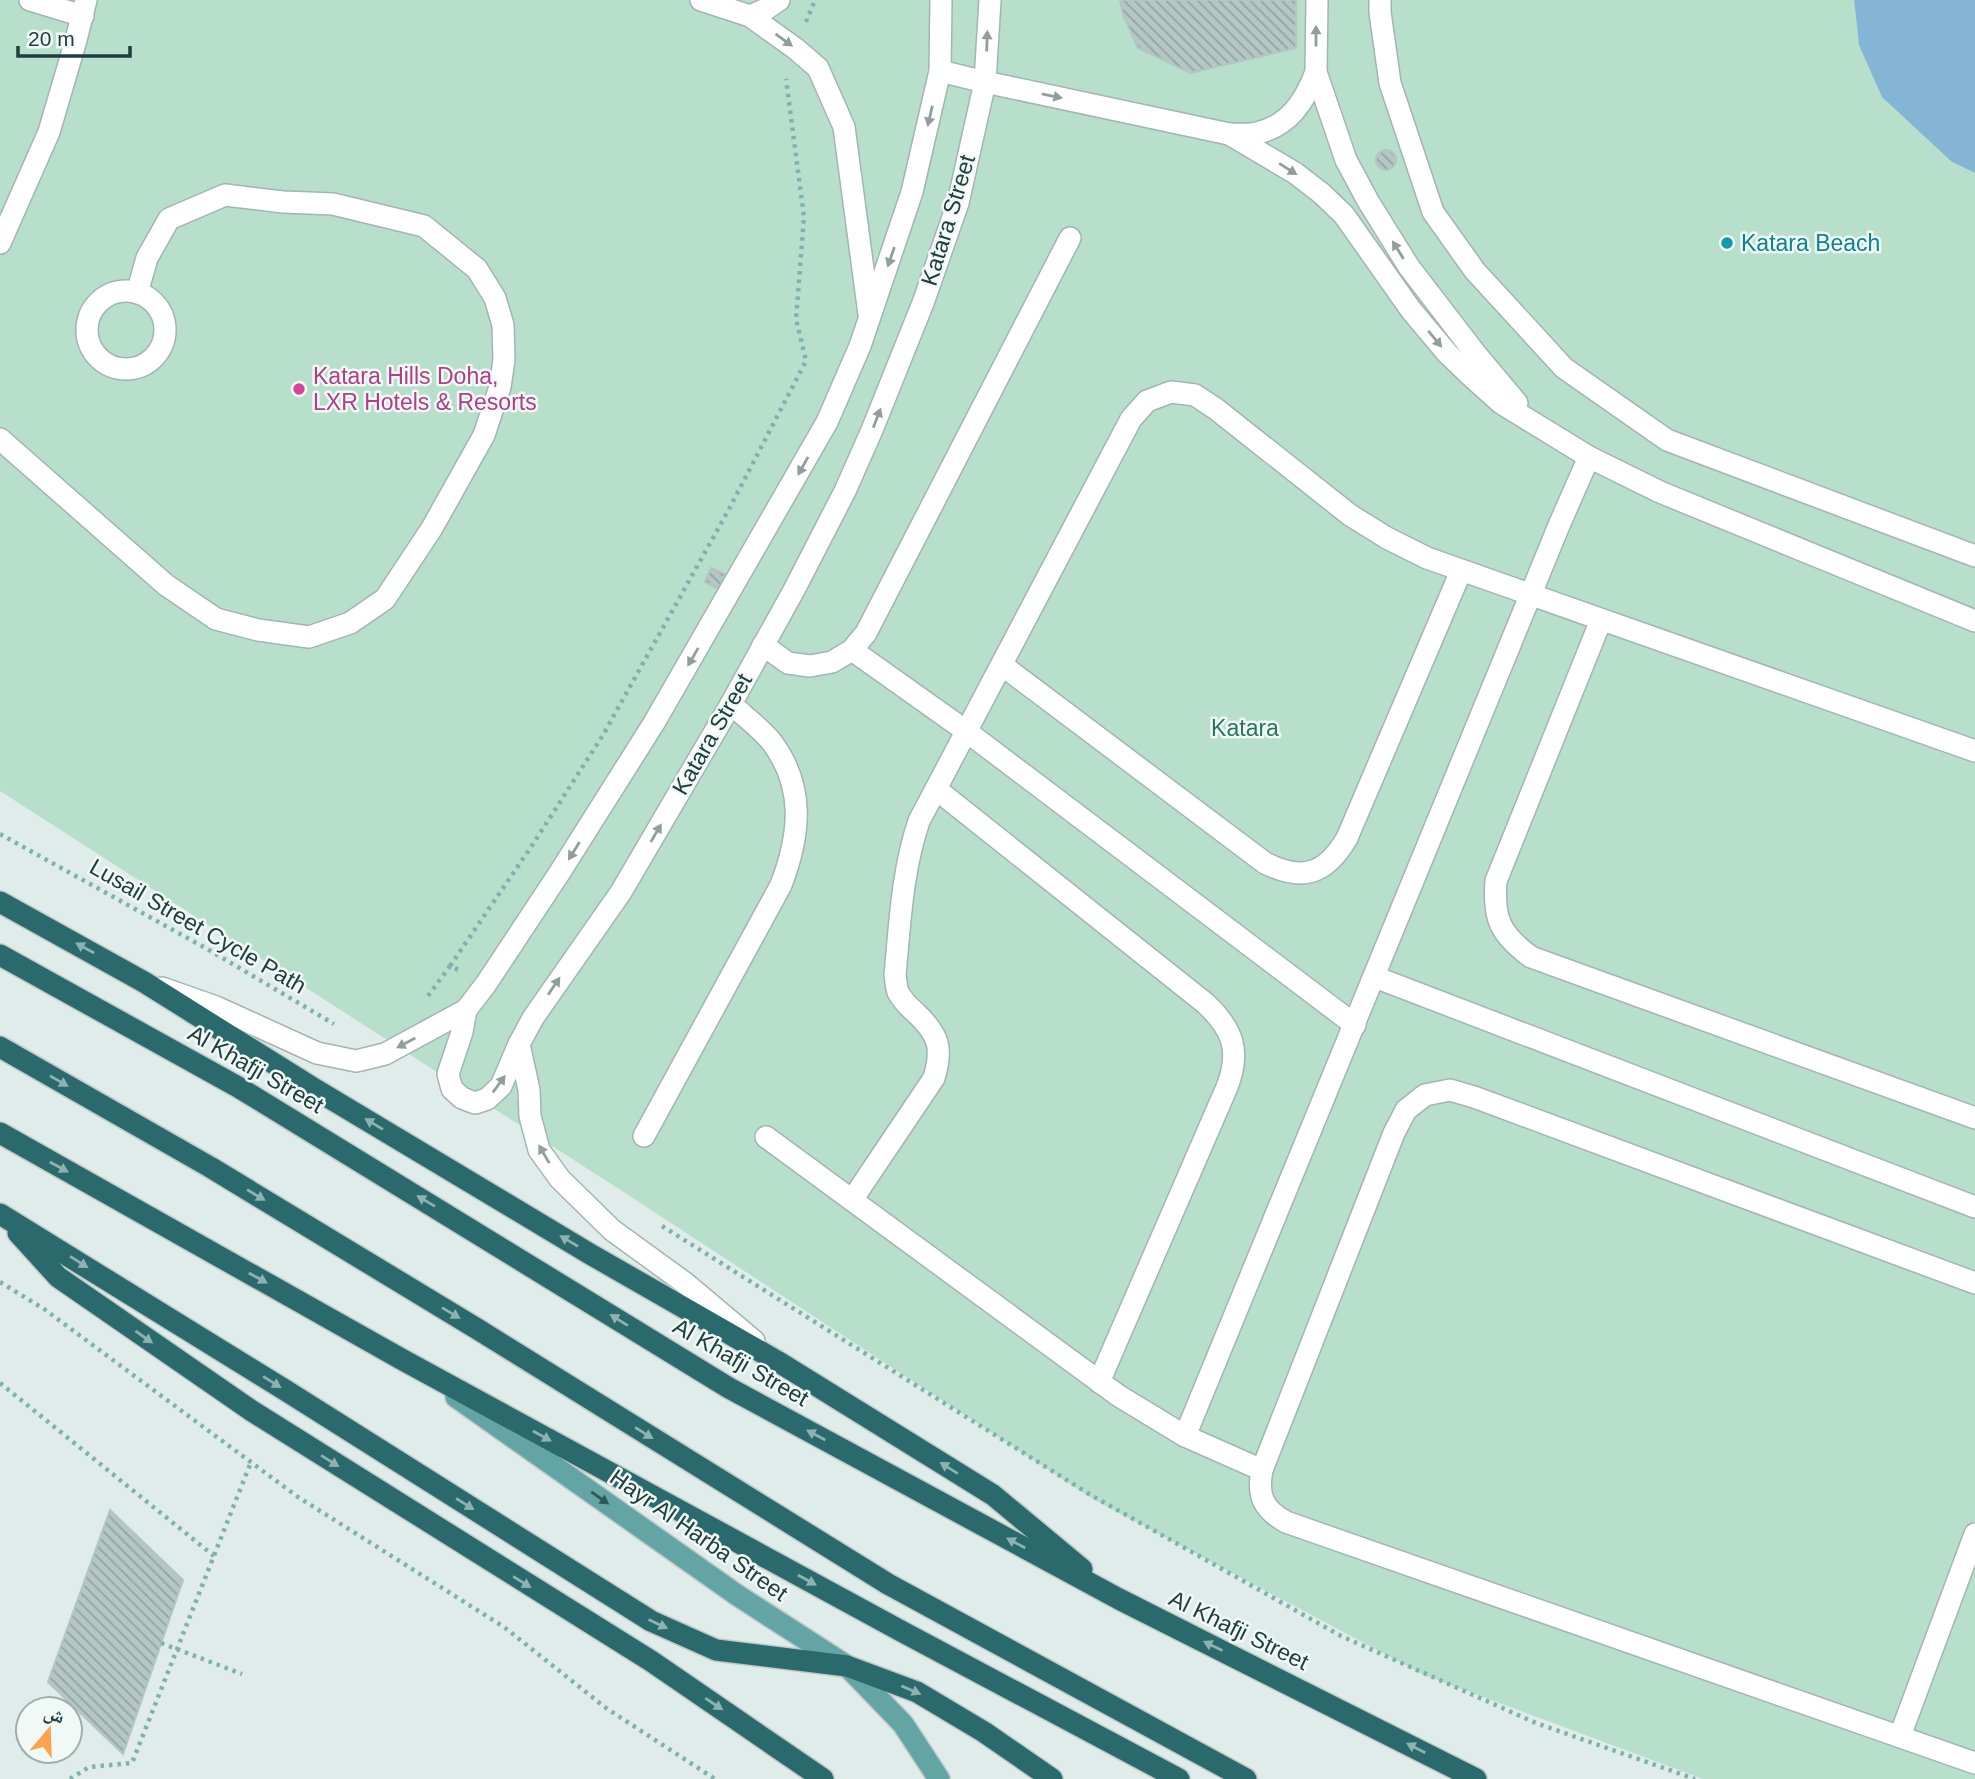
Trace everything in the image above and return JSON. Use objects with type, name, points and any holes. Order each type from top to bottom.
[{"type":"highway","points":[[0,902],[144,982],[313,1088],[777,1361],[993,1495],[1119,1599]]},
{"type":"highway","name":"Al Khafji Street","points":[[0,955],[238,1087],[729,1388],[1119,1599],[1476,1779]]},
{"type":"highway","points":[[0,1047],[233,1181],[888,1584],[1246,1779]]},
{"type":"highway","points":[[0,1133],[404,1360],[889,1625],[1179,1779]]},
{"type":"highway","points":[[0,1214],[651,1621],[716,1650],[847,1666],[916,1692],[984,1732],[1052,1779]]},
{"type":"highway","points":[[0,1214],[58,1277],[252,1411],[651,1661],[823,1779]]},
{"type":"main road","name":"Hayr Al Harba Street","points":[[404,1360],[726,1587],[847,1666],[903,1724],[939,1779]]},
{"type":"street","points":[[0,243],[49,132],[85,8],[30,0]]},
{"type":"street","points":[[701,0],[738,9],[766,9],[779,0]]},
{"type":"street","name":"Katara Street","points":[[941,0],[940,71],[912,192],[869,320],[827,422],[654,723],[560,872],[466,1010],[448,1074],[452,1089],[462,1098],[475,1103],[501,1086],[519,1045],[547,998],[621,892],[731,704],[845,491],[873,430],[923,303],[958,203],[985,82],[990,0]]},
{"type":"street","points":[[1317,0],[1316,72],[1346,160],[1409,267],[1530,420]]},
{"type":"street","points":[[1380,0],[1390,83],[1433,212],[1475,271],[1564,368],[1667,439],[1975,556]]},
{"type":"street","points":[[738,9],[796,49],[818,68],[844,127],[869,320]]},
{"type":"street","points":[[940,71],[1229,134],[1255,134],[1289,118],[1307,95],[1316,72]]},
{"type":"street","points":[[1229,134],[1295,173],[1321,193],[1343,215],[1411,310],[1447,353],[1501,403],[1589,457],[1660,492],[1975,621]]},
{"type":"street","points":[[0,439],[166,584],[216,619],[258,630],[309,637],[351,622],[384,599],[432,528],[484,435],[500,387],[504,360],[503,325],[495,298],[477,269],[424,226],[333,204],[283,202],[225,195],[169,219],[147,258],[137,293]]},
{"type":"street","points":[[763,645],[788,663],[810,666],[832,662],[852,650],[866,633],[1070,239]]},
{"type":"street","points":[[852,1200],[934,1078],[939,1060],[938,1042],[929,1026],[904,1002],[897,990],[895,975],[904,873],[919,821],[1131,419],[1147,401],[1171,392],[1195,395],[1350,515],[1427,558],[1975,751]]},
{"type":"street","points":[[1185,1436],[1589,457]]},
{"type":"street","points":[[1002,665],[1265,863],[1283,872],[1303,873],[1322,867],[1337,855],[1348,838],[1461,571]]},
{"type":"street","points":[[1601,620],[1496,881],[1495,903],[1500,925],[1513,943],[1531,957],[1975,1118]]},
{"type":"street","points":[[852,650],[966,731],[1355,1024]]},
{"type":"street","points":[[644,1136],[781,886],[795,841],[796,796],[789,774],[771,741],[731,704]]},
{"type":"street","points":[[936,789],[1205,1003],[1218,1015],[1233,1042],[1233,1073],[1099,1382]]},
{"type":"street","points":[[1375,977],[1975,1207]]},
{"type":"street","name":"Katara Street","points":[[144,982],[216,1007],[317,1053],[356,1061],[385,1054],[466,1010]]},
{"type":"street","points":[[519,1045],[529,1090],[530,1116],[539,1150],[560,1179],[612,1230],[685,1283],[777,1361]]},
{"type":"street","points":[[1973,1758],[1900,1736],[1286,1522],[1272,1514],[1263,1501],[1259,1486],[1262,1470],[1394,1133],[1406,1110],[1425,1095],[1450,1090],[1474,1097],[1975,1283]]},
{"type":"street","points":[[766,1138],[1146,1414],[1185,1436],[1262,1470]]},
{"type":"street","points":[[1900,1736],[1975,1534]]},
{"type":"path","points":[[421,1005],[603,735],[728,512],[806,360],[796,319],[804,217],[786,78],[815,0]]},
{"type":"path","name":"Lusail Street Cycle Path","points":[[0,834],[209,950],[338,1027]]},
{"type":"path","points":[[450,965],[486,984]]},
{"type":"path","points":[[653,1220],[1089,1493],[1341,1636],[1536,1723],[1695,1779]]},
{"type":"path","points":[[0,1282],[44,1309],[298,1497],[503,1627],[606,1708],[715,1779]]},
{"type":"path","points":[[0,1383],[214,1556]]},
{"type":"path","points":[[71,1779],[89,1767],[132,1763],[251,1462]]},
{"type":"path","points":[[161,1643],[242,1674]]},
{"type":"green space","name":"Katara","points":[[0,0],[1854,0],[1859,45],[1952,162],[1975,173],[1975,1779],[1703,1779],[1424,1675],[1093,1499],[622,1191],[0,791]]},
{"type":"water","points":[[1854,0],[1975,0],[1975,173],[1952,162],[1882,97],[1859,45]]},
{"type":"building","points":[[1120,0],[1296,0],[1296,48],[1190,73],[1138,48],[1123,15]]},
{"type":"building","points":[[1382,150],[1390,150],[1396,160],[1390,170],[1382,170],[1376,164],[1376,156]]},
{"type":"building","points":[[711,568],[725,574],[719,589],[705,582]]},
{"type":"building","points":[[110,1510],[183,1580],[123,1754],[84,1717],[84,1695],[62,1695],[48,1682]]},
{"type":"place","name":"Katara Beach","points":[[1727,243]]},
{"type":"place","name":"Katara Hills Doha, LXR Hotels & Resorts","points":[[299,389]]}]
